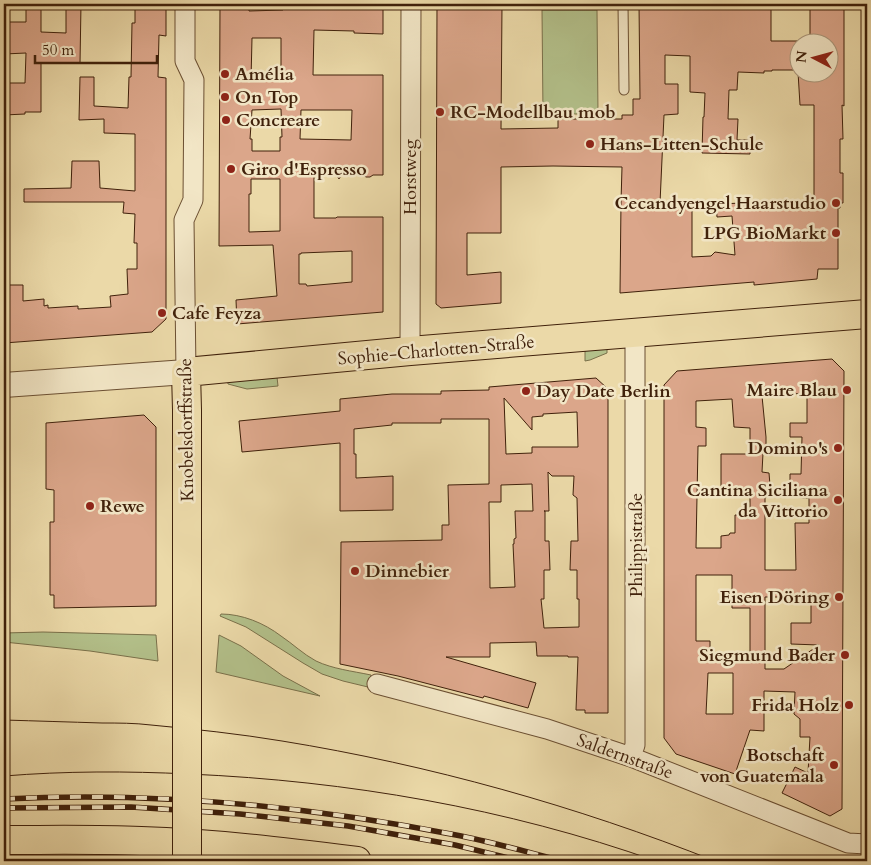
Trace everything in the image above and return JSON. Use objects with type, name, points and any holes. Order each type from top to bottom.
[{"type":"main road","name":"Sophie-Charlotten-Straße","points":[[186,372],[410,351],[867,314]]},
{"type":"main road","name":"Knobelsdorffstraße","points":[[186,372],[187,861]]},
{"type":"main road","points":[[4,840],[142,841],[220,846],[356,861]]},
{"type":"main road","points":[[4,852],[155,855],[230,861]]},
{"type":"street","name":"Knobelsdorffstraße","points":[[185,4],[185,61],[194,80],[193,200],[184,220],[186,372]]},
{"type":"street","name":"Horstweg","points":[[410,351],[411,4]]},
{"type":"street","name":"Philippistraße","points":[[631,756],[635,745],[635,334]]},
{"type":"street","name":"Sophie-Charlotten-Straße","points":[[4,385],[186,372]]},
{"type":"street","name":"Saldernstraße","points":[[377,684],[548,729],[631,756],[848,843],[867,844]]},
{"type":"lane","points":[[623,4],[624,90]]},
{"type":"green space","points":[[542,10],[597,10],[598,114],[543,114]]},
{"type":"green space","points":[[607,349],[607,353],[585,361],[585,350]]},
{"type":"green space","points":[[277,377],[278,386],[247,389],[228,384],[227,379]]},
{"type":"green space","points":[[221,614],[229,614],[260,623],[322,664],[371,675],[368,687],[322,674],[246,627],[220,616]]},
{"type":"green space","points":[[43,632],[156,635],[158,661],[90,651],[4,642],[4,633]]},
{"type":"green space","points":[[219,635],[241,646],[283,676],[320,696],[216,672]]},
{"type":"building","points":[[26,4],[41,4],[41,32],[66,33],[66,4],[81,4],[80,63],[41,63],[41,112],[4,115],[4,83],[25,83],[26,53],[4,54],[4,22],[26,22]]},
{"type":"building","points":[[135,4],[166,4],[166,36],[159,35],[158,77],[166,78],[166,319],[152,332],[4,343],[4,311],[7,311],[8,285],[23,285],[23,301],[44,299],[44,306],[48,305],[48,308],[78,306],[78,309],[111,307],[110,296],[128,294],[127,269],[137,269],[137,243],[134,243],[135,214],[123,213],[124,202],[24,202],[24,189],[71,188],[72,161],[99,161],[100,188],[135,191],[135,134],[104,133],[104,119],[79,120],[80,77],[94,77],[94,106],[128,108],[129,77],[131,77],[132,23],[135,23]]},
{"type":"building","points":[[220,4],[249,4],[249,11],[283,10],[283,4],[383,4],[383,34],[314,30],[313,75],[383,75],[383,175],[366,177],[363,175],[342,174],[339,179],[335,173],[314,173],[314,218],[383,217],[383,312],[237,324],[236,300],[277,296],[273,245],[219,246]],"holes":[[[252,38],[281,38],[281,80],[251,80]],[[281,109],[282,137],[280,137],[280,151],[252,151],[252,139],[250,139],[252,110]],[[301,110],[352,110],[351,140],[300,139]],[[251,179],[280,179],[280,231],[249,232],[249,194],[251,194]],[[352,251],[352,282],[307,286],[306,284],[299,284],[299,254]]]},
{"type":"building","points":[[437,4],[502,5],[501,129],[558,128],[558,119],[622,119],[622,115],[633,115],[633,99],[640,99],[639,4],[771,4],[771,41],[788,41],[788,70],[764,71],[764,73],[738,72],[737,90],[729,90],[728,119],[738,119],[737,140],[750,140],[750,154],[702,153],[705,93],[690,92],[690,56],[665,55],[665,84],[678,84],[678,114],[664,115],[660,203],[692,204],[692,257],[711,256],[715,252],[735,255],[732,216],[717,217],[716,204],[744,203],[745,208],[814,208],[814,105],[800,105],[799,82],[838,82],[838,32],[810,32],[810,4],[844,4],[844,106],[842,105],[843,139],[840,139],[840,173],[843,173],[843,203],[840,203],[840,208],[838,208],[838,269],[818,269],[817,279],[754,285],[754,282],[620,293],[622,167],[501,167],[501,233],[467,233],[467,275],[501,272],[501,303],[441,308],[436,304]]},
{"type":"building","points":[[832,359],[844,371],[842,809],[830,816],[782,793],[795,767],[808,773],[810,737],[800,737],[800,719],[794,714],[795,692],[764,691],[764,731],[750,730],[735,774],[676,754],[664,738],[664,385],[677,371]],"holes":[[[807,393],[807,423],[790,423],[790,437],[802,437],[801,474],[790,474],[790,497],[809,498],[809,523],[795,523],[796,570],[765,570],[765,497],[771,497],[769,473],[762,472],[763,453],[766,452],[762,396]],[[732,399],[734,427],[750,428],[750,454],[721,454],[721,488],[750,488],[750,515],[735,515],[735,533],[721,536],[721,548],[696,548],[698,446],[706,446],[706,428],[696,427],[696,401]],[[696,575],[732,575],[732,608],[750,608],[750,655],[710,654],[710,641],[696,641]],[[765,597],[811,599],[811,623],[791,623],[791,644],[819,645],[784,669],[765,669]],[[708,673],[733,673],[733,714],[706,714]]]},
{"type":"building","points":[[596,378],[608,389],[608,713],[585,713],[585,710],[576,710],[578,657],[537,656],[536,642],[490,643],[490,657],[446,657],[536,683],[528,708],[484,696],[483,698],[398,676],[340,664],[341,542],[442,540],[442,525],[449,525],[448,485],[489,484],[489,419],[441,419],[441,423],[392,423],[392,425],[354,429],[356,478],[393,476],[393,510],[340,511],[340,443],[242,452],[239,421],[340,411],[340,399],[392,394],[441,394],[441,391],[489,390],[489,387]],"holes":[[[504,398],[532,430],[532,417],[543,416],[543,414],[577,412],[578,447],[532,447],[532,453],[506,454]],[[548,472],[552,476],[574,476],[573,495],[577,498],[578,541],[571,541],[570,570],[577,570],[579,627],[544,628],[541,599],[544,599],[544,570],[550,570],[549,541],[545,541],[545,511],[549,511]],[[532,484],[533,511],[515,511],[516,538],[513,544],[515,587],[490,588],[489,502],[501,502],[501,485]]]},
{"type":"building","name":"Rewe","points":[[144,415],[156,427],[156,606],[54,608],[54,595],[50,595],[50,522],[54,522],[54,490],[46,489],[46,423]]},
{"type":"tram line","points":[[4,720],[145,724],[250,736],[393,762],[502,789],[556,805],[610,822],[715,861]]},
{"type":"tram line","points":[[4,776],[73,772],[166,773],[308,783],[426,800],[484,812],[599,842],[656,861]]},
{"type":"railway","points":[[4,799],[61,797],[174,799],[287,809],[344,816],[456,835],[563,861]]},
{"type":"railway","points":[[4,808],[131,807],[240,814],[348,826],[455,845],[521,861]]},
{"type":"place","name":"Amélia","points":[[225,74]]},
{"type":"place","name":"On Top","points":[[225,97]]},
{"type":"place","name":"RC-Modellbau mob","points":[[440,112]]},
{"type":"place","name":"Concreare","points":[[226,120]]},
{"type":"place","name":"Hans-Litten-Schule","points":[[590,144]]},
{"type":"place","name":"Giro d'Espresso","points":[[231,169]]},
{"type":"place","name":"Cecandyengel Haarstudio","points":[[836,203]]},
{"type":"place","name":"LPG BioMarkt","points":[[836,233]]},
{"type":"place","name":"Cafe Feyza","points":[[162,313]]},
{"type":"place","name":"Maire Blau","points":[[847,390]]},
{"type":"place","name":"Day Date Berlin","points":[[526,391]]},
{"type":"place","name":"Domino's","points":[[838,448]]},
{"type":"place","name":"Cantina Siciliana da Vittorio","points":[[838,500]]},
{"type":"place","name":"Rewe","points":[[90,506]]},
{"type":"place","name":"Dinnebier","points":[[355,571]]},
{"type":"place","name":"Eisen Döring","points":[[839,597]]},
{"type":"place","name":"Siegmund Bader","points":[[845,655]]},
{"type":"place","name":"Frida Holz","points":[[849,705]]},
{"type":"place","name":"Botschaft von Guatemala","points":[[834,765]]}]
